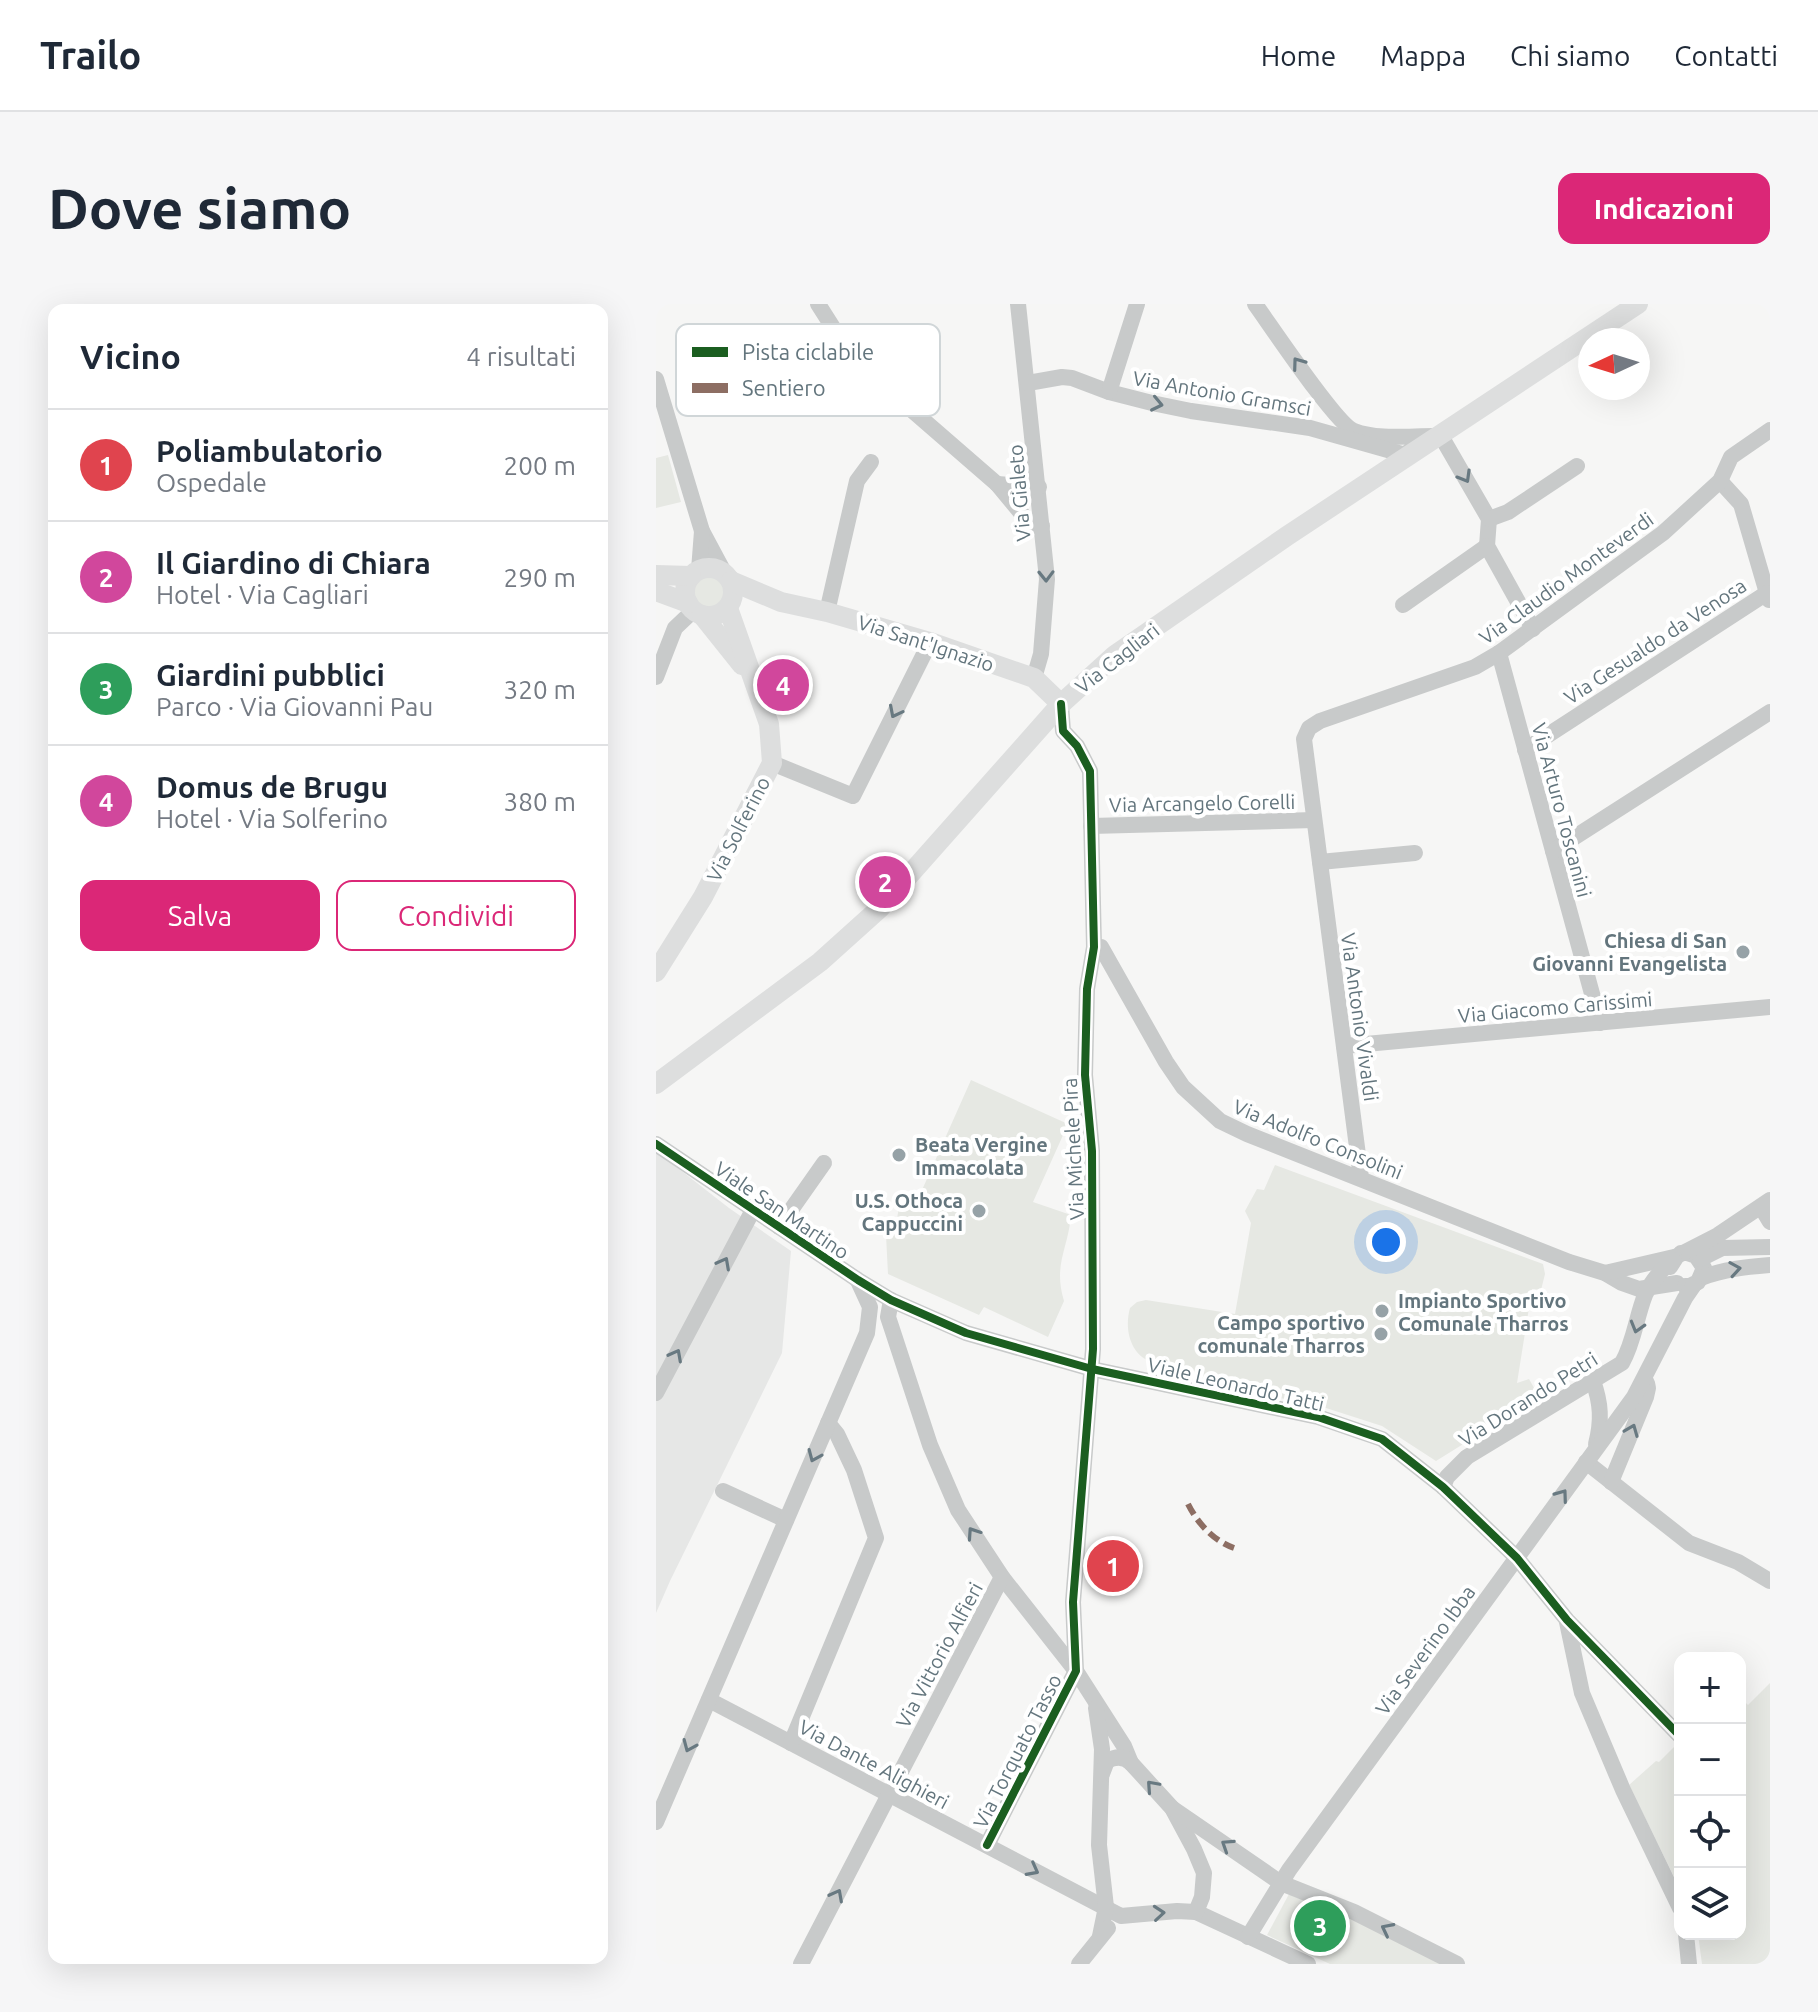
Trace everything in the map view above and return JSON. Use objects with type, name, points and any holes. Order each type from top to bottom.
[{"type":"main road","name":"Via Cagliari","points":[[656,1084],[820,962],[880,908],[1061,704],[1115,655],[1287,536],[1638,304]]},
{"type":"main road","points":[[656,575],[695,573],[712,568],[728,577],[733,595],[729,607],[713,616],[656,591]]},
{"type":"main road","points":[[695,573],[686,586],[695,610]]},
{"type":"main road","name":"Via Sant'Ignazio","points":[[728,577],[781,602],[930,642],[1034,678],[1061,704]]},
{"type":"main road","name":"Via Sant'Ignazio","points":[[729,607],[781,602]]},
{"type":"main road","name":"Via Solferino","points":[[656,972],[703,897],[772,763],[769,724],[729,607]]},
{"type":"main road","name":"Via Solferino","points":[[695,610],[751,676]]},
{"type":"street","points":[[818,304],[831,324]]},
{"type":"street","name":"Via Gialeto","points":[[1018,304],[1047,579],[1041,654],[1034,678]]},
{"type":"street","points":[[1109,392],[1137,304]]},
{"type":"street","points":[[1255,304],[1349,428],[1380,436],[1441,436],[1489,519],[1487,546],[1533,629]]},
{"type":"street","name":"Via Antonio Gramsci","points":[[1028,383],[1072,378],[1152,403],[1310,428],[1409,456]]},
{"type":"street","points":[[656,379],[702,531],[728,577]]},
{"type":"street","points":[[919,416],[997,484],[1032,526],[1042,526]]},
{"type":"street","points":[[1310,428],[1337,416]]},
{"type":"street","name":"Via Claudio Monteverdi","points":[[1309,728],[1320,721],[1475,667],[1499,653],[1663,533],[1720,481],[1731,457],[1770,430]]},
{"type":"street","points":[[1400,435],[1411,445],[1409,456]]},
{"type":"street","points":[[827,612],[857,481],[871,462]]},
{"type":"street","points":[[1489,519],[1508,512],[1577,466]]},
{"type":"street","points":[[1720,481],[1741,504],[1768,597]]},
{"type":"street","points":[[997,484],[1039,487]]},
{"type":"street","points":[[695,573],[702,531]]},
{"type":"street","points":[[1403,605],[1487,546]]},
{"type":"street","name":"Via Gesualdo da Venosa","points":[[1525,750],[1768,597]]},
{"type":"street","points":[[656,677],[675,628],[695,610]]},
{"type":"street","points":[[772,763],[853,796],[930,642]]},
{"type":"street","name":"Via Arturo Toscanini","points":[[1499,653],[1600,1023]]},
{"type":"street","name":"Via Michele Pira","points":[[1052,1641],[1067,1631],[1073,1602],[1092,1369],[1092,1151],[1085,1075],[1087,989],[1094,947],[1090,771],[1077,746],[1063,731],[1061,704]]},
{"type":"street","points":[[1553,851],[1770,712]]},
{"type":"street","name":"Via Antonio Vivaldi","points":[[1309,728],[1304,739],[1361,1178]]},
{"type":"street","name":"Via Arcangelo Corelli","points":[[1091,826],[1314,820]]},
{"type":"street","points":[[1320,862],[1415,853]]},
{"type":"street","name":"Via Adolfo Consolini","points":[[1094,947],[1101,947],[1183,1087],[1220,1121],[1569,1262],[1605,1273],[1633,1287],[1649,1288],[1677,1283],[1686,1286],[1698,1281]]},
{"type":"street","name":"Via Giacomo Carissimi","points":[[1344,1046],[1770,1007]]},
{"type":"street","name":"Viale San Martino","points":[[656,1144],[891,1300],[966,1333],[1092,1369]]},
{"type":"street","name":"Viale San Martino","points":[[779,1227],[824,1163]]},
{"type":"street","points":[[1677,1283],[1671,1275],[1671,1264],[1766,1203],[1770,1222]]},
{"type":"street","points":[[656,1393],[753,1210]]},
{"type":"street","points":[[1605,1273],[1722,1248],[1770,1247]]},
{"type":"street","points":[[1686,1257],[1704,1268],[1698,1281]]},
{"type":"street","name":"Via Dorando Petri","points":[[1443,1487],[1447,1477],[1467,1457],[1622,1363],[1630,1349],[1649,1288],[1656,1277],[1686,1257]]},
{"type":"street","points":[[1698,1281],[1714,1273],[1770,1265]]},
{"type":"street","points":[[656,1822],[867,1333],[870,1307],[858,1280]]},
{"type":"street","name":"Via Severino Ibba","points":[[1248,1937],[1285,1876],[1634,1397],[1680,1306],[1698,1281]]},
{"type":"street","points":[[891,1300],[888,1317],[930,1445],[958,1510],[1002,1577],[1076,1671],[1124,1746],[1131,1763]]},
{"type":"street","points":[[867,1333],[892,1329]]},
{"type":"street","name":"Viale Leonardo Tatti","points":[[1092,1369],[1292,1411],[1382,1439],[1443,1487],[1517,1558],[1567,1620],[1674,1730]]},
{"type":"street","points":[[1611,1482],[1646,1397],[1648,1388],[1645,1376]]},
{"type":"street","name":"Via Severino Ibba","points":[[1590,1458],[1600,1429],[1601,1413],[1593,1381]]},
{"type":"street","points":[[791,1743],[876,1538],[854,1470],[837,1434],[828,1423]]},
{"type":"street","points":[[1590,1458],[1611,1482],[1689,1543],[1738,1562],[1770,1581]]},
{"type":"street","points":[[723,1491],[786,1520]]},
{"type":"street","name":"Via Vittorio Alfieri","points":[[801,1964],[1002,1577]]},
{"type":"street","name":"Via Michele Pira","points":[[1073,1602],[1076,1671]]},
{"type":"street","points":[[1567,1620],[1582,1693],[1623,1790],[1674,1896]]},
{"type":"street","name":"Via Torquato Tasso","points":[[987,1845],[1076,1671]]},
{"type":"street","name":"Via Dante Alighieri","points":[[709,1700],[1121,1916]]},
{"type":"street","points":[[1095,1702],[1102,1749],[1099,1845],[1106,1907],[1100,1936]]},
{"type":"street","points":[[1102,1776],[1104,1765],[1111,1758],[1124,1758],[1172,1808],[1204,1873],[1202,1897],[1196,1912]]},
{"type":"street","points":[[1172,1808],[1285,1876],[1457,1964]]},
{"type":"street","points":[[1079,1964],[1100,1936],[1121,1916],[1177,1911],[1196,1912],[1308,1964]]},
{"type":"street","points":[[1687,1940],[1689,1964]]},
{"type":"shaded area","points":[[668,455],[681,502],[656,508],[656,458]]},
{"type":"shaded area","points":[[710,573],[724,578],[729,592],[724,606],[710,611],[696,606],[691,592],[696,578]]},
{"type":"shaded area","name":"U.S. Othoca Cappuccini","points":[[971,1080],[1068,1124],[1033,1202],[1071,1215],[1060,1277],[1064,1301],[1048,1337],[984,1307],[979,1315],[888,1274],[886,1235],[894,1236],[899,1207],[918,1199]]},
{"type":"shaded area","points":[[656,1151],[791,1251],[782,1353],[656,1613]]},
{"type":"shaded area","name":"Impianto Sportivo Comunale Tharros","points":[[1275,1165],[1543,1264],[1545,1274],[1541,1290],[1532,1289],[1517,1383],[1529,1379],[1537,1393],[1529,1399],[1531,1402],[1436,1461],[1382,1426],[1326,1408],[1152,1370],[1154,1363],[1139,1354],[1131,1341],[1128,1324],[1130,1308],[1146,1300],[1235,1314],[1251,1223],[1245,1211],[1257,1189],[1264,1190]]},
{"type":"shaded area","points":[[1770,1683],[1770,1964],[1702,1964],[1699,1940],[1746,1940],[1746,1703],[1748,1705]]},
{"type":"shaded area","points":[[1674,1747],[1674,1877],[1629,1785],[1656,1761],[1659,1762]]},
{"type":"shaded area","points":[[1289,1894],[1352,1917],[1445,1964],[1330,1964],[1267,1935]]},
{"type":"marked path","points":[[1188,1504],[1207,1531],[1234,1548]]},
{"type":"cycle path","points":[[987,1845],[1076,1671],[1073,1602],[1093,1349],[1092,1151],[1085,1075],[1087,989],[1094,947],[1090,771],[1077,746],[1063,731],[1061,704]]},
{"type":"cycle path","points":[[656,1144],[858,1280],[891,1300],[966,1333],[1092,1369],[1318,1417],[1382,1439],[1443,1487],[1517,1558],[1567,1620],[1674,1730]]},
{"type":"place","name":"Domus de Brugu","points":[[783,685]]},
{"type":"place","name":"Il Giardino di Chiara","points":[[885,882]]},
{"type":"place","name":"Chiesa di San Giovanni Evangelista","points":[[1743,952]]},
{"type":"place","name":"Beata Vergine Immacolata","points":[[899,1155]]},
{"type":"place","name":"U.S. Othoca Cappuccini","points":[[979,1211]]},
{"type":"place","name":"Impianto Sportivo Comunale Tharros","points":[[1382,1311]]},
{"type":"place","name":"Campo sportivo comunale Tharros","points":[[1381,1334]]},
{"type":"place","name":"Poliambulatorio","points":[[1113,1566]]},
{"type":"place","name":"Giardini pubblici","points":[[1320,1926]]}]
